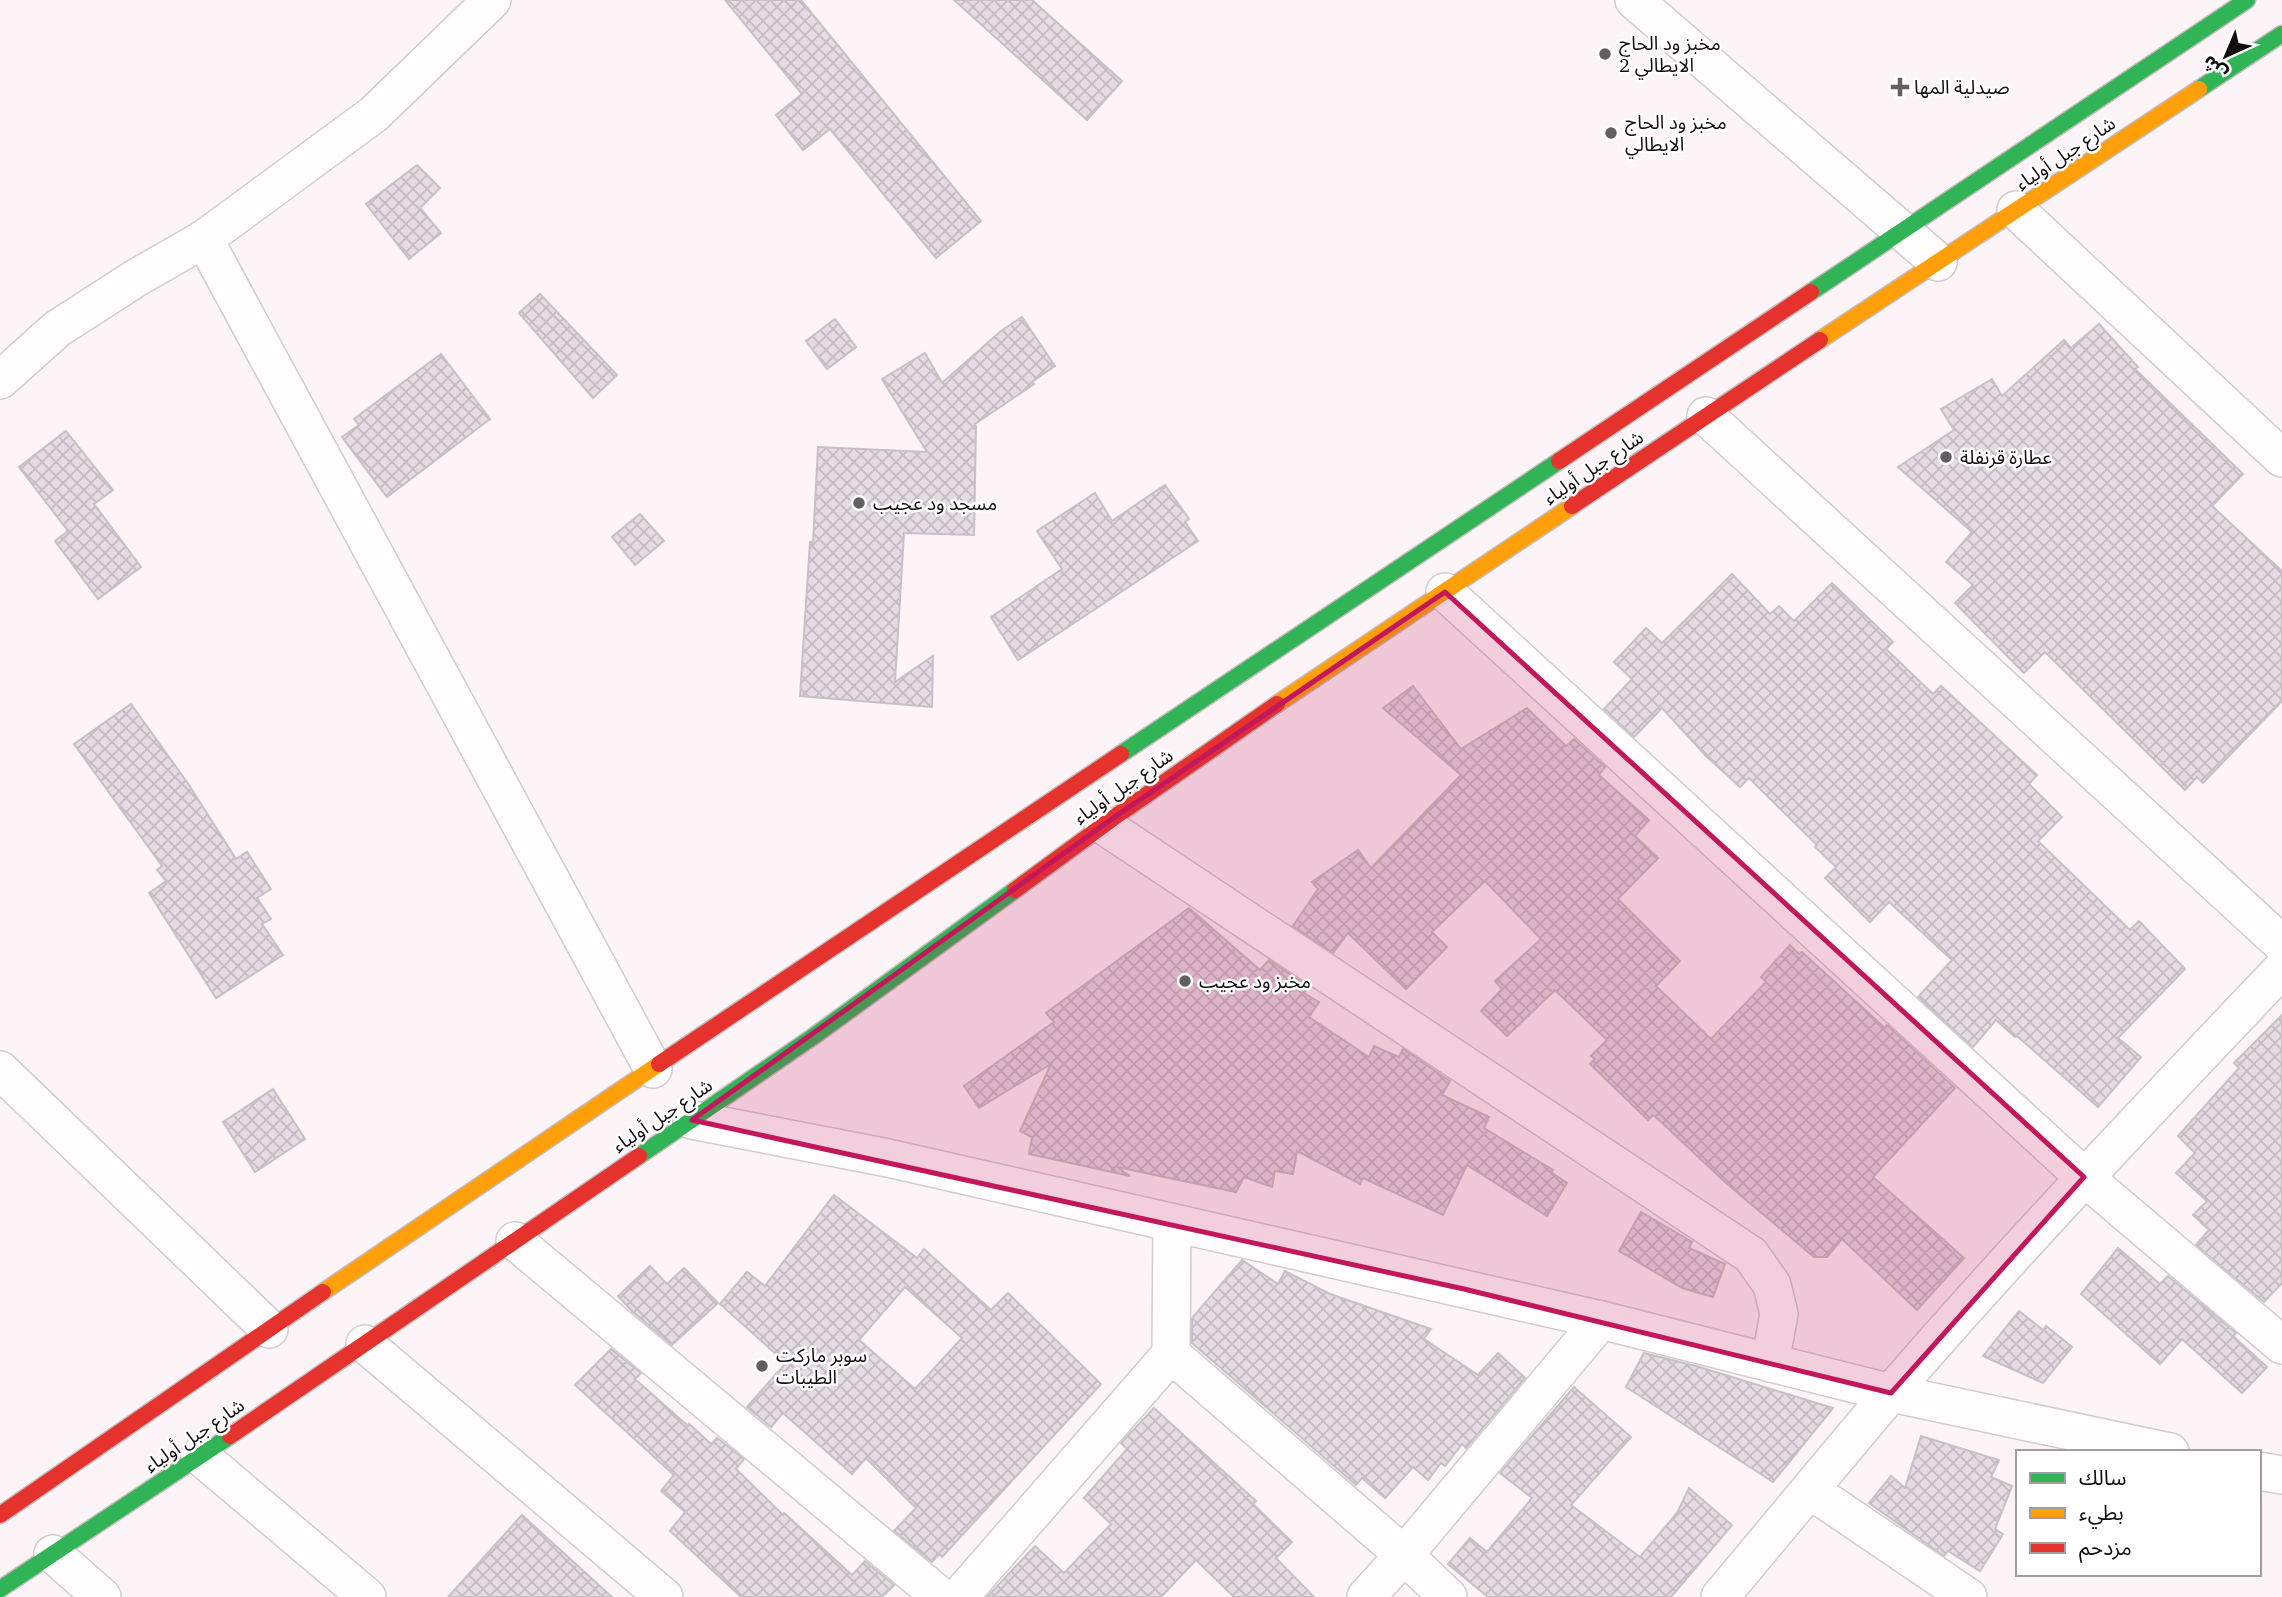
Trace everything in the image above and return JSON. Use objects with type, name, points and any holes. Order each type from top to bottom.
[{"type":"main road","name":"شارع جبل أولياء","points":[[0,1515],[653,1069],[1417,554],[2247,0]]},
{"type":"main road","name":"شارع جبل أولياء","points":[[0,1589],[365,1344],[814,1036],[1103,825],[1706,416],[2282,34]]},
{"type":"street","points":[[0,380],[57,329],[136,278],[204,239],[374,114],[492,0]]},
{"type":"street","points":[[1634,0],[1938,262]]},
{"type":"street","points":[[2016,210],[2282,458]]},
{"type":"street","points":[[204,239],[653,1069]]},
{"type":"street","points":[[1706,416],[2282,944]]},
{"type":"street","points":[[1445,592],[2084,1177],[2282,1345]]},
{"type":"street","points":[[1103,825],[1751,1255],[1772,1285],[1779,1314],[1770,1363]]},
{"type":"street","points":[[1720,1597],[1891,1393],[2084,1177],[2282,969]]},
{"type":"street","points":[[0,1070],[269,1329]]},
{"type":"street","points":[[692,1120],[888,1158],[1601,1320],[1891,1393],[2161,1450]]},
{"type":"street","points":[[960,1597],[1171,1354],[1172,1224]]},
{"type":"street","points":[[515,1241],[941,1597]]},
{"type":"street","points":[[1366,1597],[1601,1320]]},
{"type":"street","points":[[365,1344],[664,1597]]},
{"type":"street","points":[[1171,1354],[1404,1555],[1448,1597]]},
{"type":"street","points":[[200,1456],[367,1597]]},
{"type":"street","points":[[2261,1471],[2282,1475]]},
{"type":"street","points":[[1810,1490],[1968,1597]]},
{"type":"street","points":[[53,1554],[102,1597]]},
{"type":"highlighted area","points":[[1445,592],[2084,1177],[1891,1393],[1464,1289],[692,1120],[1116,816]]},
{"type":"building","points":[[725,0],[801,0],[981,221],[936,258],[830,129],[803,150],[776,115],[802,94]]},
{"type":"building","points":[[954,0],[1032,0],[1122,81],[1087,120]]},
{"type":"building","points":[[417,165],[440,188],[420,208],[441,233],[409,259],[366,204]]},
{"type":"building","points":[[540,294],[617,375],[593,398],[519,313]]},
{"type":"building","points":[[1022,317],[1055,366],[1032,382],[1034,384],[975,424],[974,535],[904,533],[895,682],[933,656],[932,707],[800,696],[818,447],[927,452],[882,379],[925,353],[942,383],[1001,331]]},
{"type":"building","points":[[835,319],[856,347],[827,369],[806,341]]},
{"type":"building","points":[[2099,324],[2138,367],[2135,369],[2243,474],[2212,506],[2282,571],[2282,701],[2203,783],[2197,777],[2185,790],[2045,652],[2024,673],[1955,603],[1973,585],[1946,562],[1972,532],[1898,467],[1954,430],[1941,409],[1992,379],[2002,396],[2064,340],[2071,348]]},
{"type":"building","points":[[441,354],[490,419],[387,497],[342,437],[359,425],[354,419]]},
{"type":"building","points":[[66,431],[113,490],[94,504],[141,567],[98,599],[55,541],[68,531],[19,467]]},
{"type":"building","points":[[1165,485],[1189,519],[1185,522],[1198,541],[1018,660],[991,617],[1062,569],[1037,531],[1095,493],[1112,521]]},
{"type":"building","points":[[640,514],[664,541],[635,565],[612,537]]},
{"type":"building","points":[[1732,574],[1770,614],[1779,606],[1794,621],[1832,583],[1893,642],[1886,649],[1933,694],[1941,686],[2037,775],[2029,784],[2062,817],[2038,841],[2130,930],[2139,921],[2185,969],[2118,1038],[2141,1057],[2098,1107],[1996,1020],[1973,1047],[1918,997],[1952,960],[1889,902],[1870,922],[1825,878],[1836,867],[1749,778],[1740,787],[1706,756],[1662,708],[1634,737],[1604,709],[1632,679],[1614,662],[1646,628],[1662,643]]},
{"type":"building","points":[[1413,686],[1461,749],[1527,708],[1566,746],[1574,739],[1605,767],[1599,775],[1649,820],[1635,836],[1658,858],[1618,899],[1680,961],[1656,986],[1711,1039],[1766,982],[1761,977],[1790,945],[1799,954],[1802,952],[1885,1028],[1887,1025],[1955,1088],[1873,1177],[1964,1258],[1917,1310],[1842,1239],[1827,1257],[1814,1257],[1726,1183],[1653,1115],[1648,1120],[1590,1064],[1595,1059],[1591,1056],[1607,1040],[1555,990],[1507,1036],[1481,1011],[1502,989],[1495,981],[1541,939],[1485,881],[1432,932],[1447,947],[1406,989],[1348,933],[1333,953],[1293,926],[1318,889],[1312,882],[1358,850],[1371,868],[1461,775],[1383,708]]},
{"type":"building","points":[[131,704],[189,785],[236,859],[247,852],[271,889],[257,898],[271,919],[262,924],[283,955],[216,998],[149,893],[166,881],[157,870],[162,866],[74,744]]},
{"type":"building","points":[[1189,908],[1260,970],[1269,960],[1309,987],[1304,993],[1319,1002],[1309,1017],[1369,1057],[1374,1046],[1399,1057],[1403,1049],[1450,1081],[1442,1095],[1489,1117],[1484,1128],[1553,1170],[1551,1172],[1567,1183],[1547,1216],[1467,1165],[1443,1215],[1363,1178],[1360,1184],[1297,1151],[1293,1174],[1275,1171],[1272,1187],[1244,1177],[1236,1192],[1117,1167],[1130,1176],[1029,1154],[1032,1137],[1020,1131],[1051,1064],[979,1108],[964,1086],[1054,1022],[1046,1013]]},
{"type":"building","points":[[2282,1015],[2282,1283],[2264,1302],[2196,1245],[2209,1230],[2193,1215],[2207,1201],[2176,1173],[2195,1153],[2178,1136],[2239,1068],[2234,1063]]},
{"type":"building","points":[[273,1089],[305,1139],[255,1172],[223,1122]]},
{"type":"building","points":[[834,1195],[917,1258],[924,1249],[991,1310],[1008,1293],[1101,1384],[942,1557],[939,1554],[932,1562],[894,1531],[916,1508],[866,1458],[852,1474],[783,1413],[771,1427],[747,1407],[786,1363],[720,1304],[747,1272],[765,1286]],"holes":[[[905,1287],[962,1338],[915,1389],[859,1340]]]},
{"type":"building","points":[[1641,1212],[1692,1242],[1689,1248],[1725,1264],[1713,1297],[1682,1288],[1619,1251]]},
{"type":"building","points":[[2118,1248],[2160,1284],[2168,1276],[2236,1333],[2233,1336],[2267,1367],[2242,1393],[2182,1339],[2160,1364],[2081,1294]]},
{"type":"building","points":[[1242,1260],[1278,1284],[1285,1271],[1330,1294],[1431,1329],[1424,1339],[1478,1375],[1498,1353],[1525,1378],[1466,1448],[1462,1444],[1445,1466],[1441,1463],[1428,1480],[1413,1467],[1385,1498],[1362,1478],[1356,1485],[1192,1343],[1192,1318]]},
{"type":"building","points":[[650,1266],[667,1284],[684,1268],[718,1303],[672,1345],[618,1296]]},
{"type":"building","points":[[2019,1311],[2043,1330],[2046,1326],[2072,1347],[2043,1383],[1983,1356]]},
{"type":"building","points":[[611,1349],[641,1373],[635,1379],[688,1426],[689,1424],[711,1444],[717,1438],[744,1459],[736,1469],[783,1515],[784,1513],[852,1575],[865,1561],[894,1585],[882,1597],[741,1597],[670,1531],[685,1512],[661,1491],[674,1475],[575,1385]]},
{"type":"building","points":[[1644,1353],[1833,1408],[1773,1482],[1626,1387]]},
{"type":"building","points":[[1574,1387],[1631,1437],[1571,1505],[1640,1557],[1677,1513],[1689,1488],[1732,1525],[1671,1597],[1488,1597],[1448,1564],[1470,1538],[1487,1552],[1532,1498],[1500,1473]]},
{"type":"building","points":[[1154,1408],[1256,1501],[1253,1504],[1292,1542],[1276,1558],[1314,1597],[1234,1597],[1196,1560],[1161,1597],[987,1597],[1035,1546],[1064,1573],[1111,1524],[1084,1498],[1127,1449],[1121,1443]]},
{"type":"building","points":[[1921,1436],[1999,1460],[1991,1477],[2012,1486],[1995,1529],[2003,1534],[1980,1571],[1948,1551],[1944,1556],[1869,1503],[1891,1476],[1905,1488]]},
{"type":"building","points":[[522,1515],[612,1597],[448,1597]]},
{"type":"traffic: fast","points":[[1811,292],[2247,0]]},
{"type":"traffic: fast","points":[[2199,89],[2282,34]]},
{"type":"traffic: fast","points":[[1121,754],[1559,461]]},
{"type":"traffic: fast","points":[[639,1156],[814,1036],[1015,890]]},
{"type":"traffic: fast","points":[[0,1589],[230,1436]]},
{"type":"traffic: slow","points":[[1820,340],[2199,89]]},
{"type":"traffic: slow","points":[[1277,704],[1572,506]]},
{"type":"traffic: slow","points":[[323,1292],[659,1064]]},
{"type":"traffic: jam","points":[[1559,461],[1811,292]]},
{"type":"traffic: jam","points":[[1572,506],[1820,340]]},
{"type":"traffic: jam","points":[[1015,890],[1277,704]]},
{"type":"traffic: jam","points":[[659,1064],[1121,754]]},
{"type":"traffic: jam","points":[[230,1436],[639,1156]]},
{"type":"traffic: jam","points":[[0,1515],[323,1292]]},
{"type":"place","name":"مخبز ود الحاج الايطالي 2","points":[[1605,54]]},
{"type":"place","name":"صيدلية المها","points":[[1900,87]]},
{"type":"place","name":"مخبز ود الحاج الايطالي","points":[[1611,133]]},
{"type":"place","name":"عطارة قرنفلة","points":[[1946,457]]},
{"type":"place","name":"مسجد ود عجيب","points":[[859,503]]},
{"type":"place","name":"مخبز ود عجيب","points":[[1185,981]]},
{"type":"place","name":"سوبر ماركت الطيبات","points":[[762,1366]]}]
